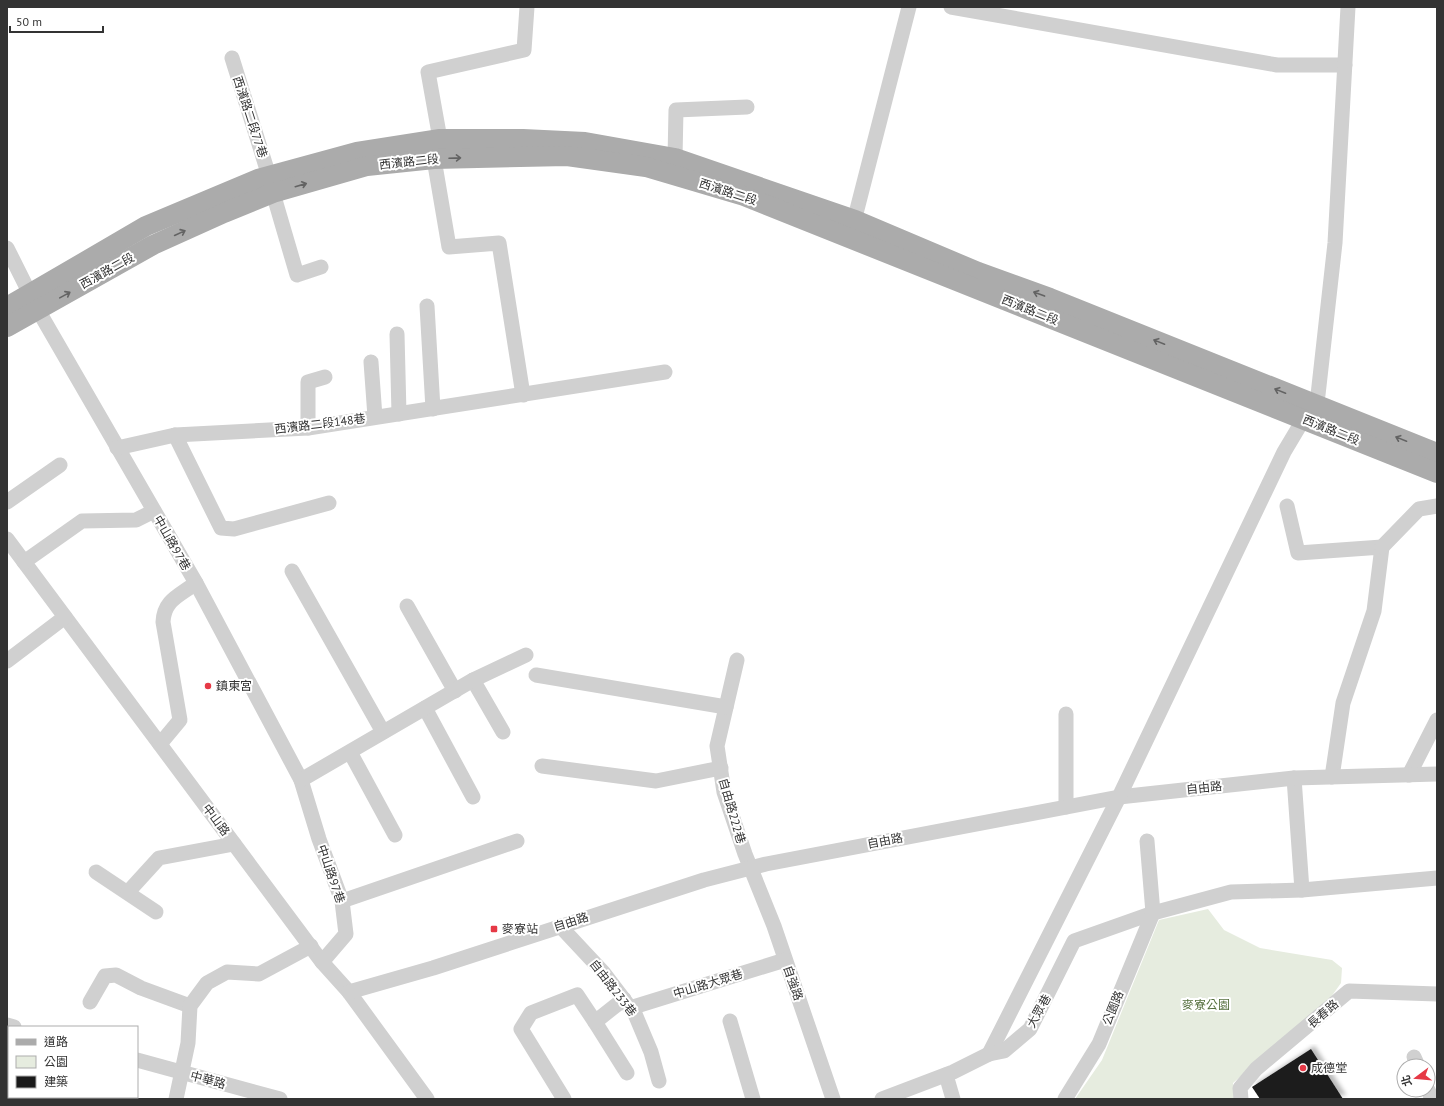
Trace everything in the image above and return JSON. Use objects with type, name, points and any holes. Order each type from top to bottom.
[{"type":"main road","name":"西濱路二段","points":[[7,307],[35,301],[224,213],[271,185],[357,152],[440,139],[523,139],[584,142],[675,158],[1309,412],[1437,473]]},
{"type":"main road","name":"西濱路二段","points":[[271,185],[367,166],[434,159],[567,156],[646,167],[852,228]]},
{"type":"main road","name":"西濱路二段","points":[[7,327],[35,301]]},
{"type":"main road","name":"西濱路二段","points":[[1309,412],[1437,453]]},
{"type":"street","points":[[440,139],[428,72],[524,50],[527,7]]},
{"type":"street","points":[[852,228],[910,7]]},
{"type":"street","points":[[952,7],[1277,65],[1345,65]]},
{"type":"street","points":[[989,1054],[1119,797],[1284,452],[1318,395],[1335,244],[1348,7]]},
{"type":"street","name":"西濱路二段77巷","points":[[232,58],[297,275],[321,267]]},
{"type":"street","points":[[675,158],[676,110],[747,107]]},
{"type":"street","points":[[434,159],[450,247],[499,243],[523,395]]},
{"type":"street","name":"中山路97巷","points":[[7,248],[117,448],[196,583],[301,780],[319,839],[342,901],[346,934],[322,962]]},
{"type":"street","points":[[427,306],[433,409]]},
{"type":"street","points":[[397,334],[399,414]]},
{"type":"street","points":[[371,362],[375,418]]},
{"type":"street","name":"西濱路二段148巷","points":[[117,448],[175,435],[308,428],[665,372]]},
{"type":"street","points":[[308,428],[308,382],[325,377]]},
{"type":"street","points":[[175,435],[221,528],[234,529],[329,503]]},
{"type":"street","points":[[7,502],[60,465]]},
{"type":"street","points":[[1287,506],[1298,554],[1382,547]]},
{"type":"street","points":[[1332,777],[1343,703],[1374,611],[1382,547],[1419,509],[1437,506]]},
{"type":"street","points":[[24,562],[82,521],[136,520],[154,511]]},
{"type":"street","name":"中山路","points":[[7,539],[310,946],[349,992],[427,1099]]},
{"type":"street","points":[[292,571],[383,732]]},
{"type":"street","points":[[160,744],[180,720],[163,615],[167,604],[196,583]]},
{"type":"street","points":[[407,606],[455,691]]},
{"type":"street","points":[[7,661],[65,617]]},
{"type":"street","points":[[301,780],[473,680],[526,655]]},
{"type":"street","name":"自由路222巷","points":[[737,660],[717,746],[724,792],[750,868]]},
{"type":"street","points":[[536,675],[726,707]]},
{"type":"street","points":[[473,680],[503,732]]},
{"type":"street","points":[[425,708],[473,797]]},
{"type":"street","points":[[1066,714],[1066,807]]},
{"type":"street","points":[[1410,775],[1437,720]]},
{"type":"street","points":[[350,752],[395,835]]},
{"type":"street","points":[[542,766],[656,781],[721,768]]},
{"type":"street","name":"自由路","points":[[349,992],[433,968],[704,880],[750,868],[1119,797],[1294,778],[1437,774]]},
{"type":"street","points":[[1294,778],[1302,890]]},
{"type":"street","points":[[342,901],[517,841]]},
{"type":"street","points":[[1147,841],[1153,913],[1231,892],[1302,890],[1437,878]]},
{"type":"street","points":[[128,892],[159,858],[234,844]]},
{"type":"street","name":"自強路","points":[[750,868],[785,960],[833,1099]]},
{"type":"street","points":[[96,872],[156,912]]},
{"type":"street","name":"大眾巷","points":[[882,1099],[946,1075],[989,1054],[1004,1051],[1030,1030],[1074,942],[1153,913]]},
{"type":"street","name":"公園路","points":[[1065,1099],[1099,1044],[1153,913]]},
{"type":"street","name":"自由路233巷","points":[[560,926],[603,972],[627,1003],[634,1014],[651,1052],[659,1081]]},
{"type":"street","points":[[176,1099],[183,1073],[188,1043],[190,1006],[207,983],[227,972],[259,974],[310,946]]},
{"type":"street","name":"中山路大眾巷","points":[[627,1003],[785,960]]},
{"type":"street","points":[[90,1002],[105,976],[116,975],[141,988],[190,1006]]},
{"type":"street","name":"長春路","points":[[1241,1099],[1240,1088],[1256,1069],[1349,991],[1437,994]]},
{"type":"street","points":[[564,1099],[521,1029],[531,1013],[577,995],[627,1073]]},
{"type":"street","points":[[595,1022],[627,1003]]},
{"type":"street","points":[[730,1021],[753,1099]]},
{"type":"street","name":"中華路","points":[[138,1060],[280,1099]]},
{"type":"street","points":[[946,1075],[953,1099]]},
{"type":"green space","name":"麥寮公園","points":[[1208,909],[1224,930],[1260,948],[1332,960],[1342,968],[1341,983],[1331,997],[1233,1083],[1234,1099],[1075,1099],[1102,1060],[1159,920]]},
{"type":"building","name":"成德堂","points":[[1311,1049],[1343,1099],[1260,1099],[1252,1087]]},
{"type":"place","name":"鎮東宮","points":[[208,686]]},
{"type":"place","name":"麥寮站","points":[[494,929]]},
{"type":"place","name":"成德堂","points":[[1303,1068]]}]
